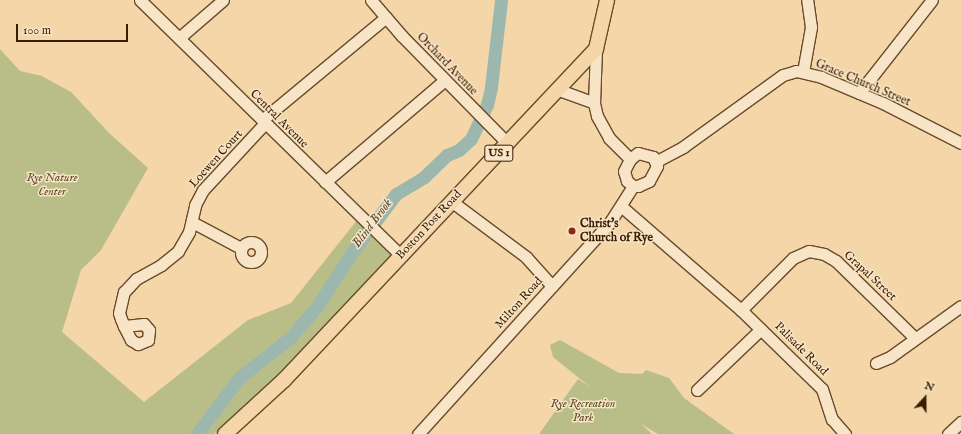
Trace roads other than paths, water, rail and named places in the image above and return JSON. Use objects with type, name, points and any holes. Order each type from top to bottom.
[{"type":"main road","name":"Boston Post Road","points":[[225,434],[280,384],[401,256],[450,201],[560,90],[596,49],[607,0]]},
{"type":"street","name":"Central Avenue","points":[[140,0],[401,256]]},
{"type":"street","points":[[179,38],[223,0]]},
{"type":"street","name":"Orchard Avenue","points":[[371,0],[445,80],[508,144]]},
{"type":"street","points":[[803,72],[811,27],[807,0]]},
{"type":"street","points":[[859,93],[932,0]]},
{"type":"street","name":"Loewen Court","points":[[124,326],[119,307],[124,292],[136,279],[161,266],[178,251],[192,222],[195,205],[203,190],[264,122],[386,17]]},
{"type":"street","points":[[596,49],[594,102],[603,130],[630,159]]},
{"type":"street","name":"Grace Church Street","points":[[657,162],[689,144],[783,75],[803,72],[859,93],[961,143]]},
{"type":"street","points":[[325,182],[445,80]]},
{"type":"street","points":[[560,90],[594,102]]},
{"type":"street","points":[[643,153],[653,157],[657,162],[656,172],[644,185],[633,186],[627,181],[624,171],[630,159],[643,153]]},
{"type":"street","name":"Milton Road","points":[[418,434],[622,207],[633,186]]},
{"type":"street","points":[[450,201],[526,257],[552,286]]},
{"type":"street","name":"Palisade Road","points":[[622,207],[762,329],[822,389],[832,419],[845,434]]},
{"type":"street","points":[[192,222],[241,248]]},
{"type":"street","name":"Grapal Street","points":[[741,310],[793,258],[809,251],[824,254],[836,261],[915,338]]},
{"type":"street","points":[[876,363],[890,357],[961,306]]},
{"type":"street","points":[[697,390],[762,329]]},
{"type":"street","points":[[948,434],[961,422]]},
{"type":"waterway","name":"Blind Brook","points":[[197,434],[239,378],[291,337],[318,305],[353,251],[396,194],[424,177],[447,155],[459,150],[471,139],[487,105],[491,87],[501,0]]},
{"type":"place","name":"Christ's Church of Rye","points":[[572,231]]},
{"type":"park label","name":"Rye Nature Center","points":[[52,185]]},
{"type":"park label","name":"Rye Recreation Park","points":[[583,411]]}]
